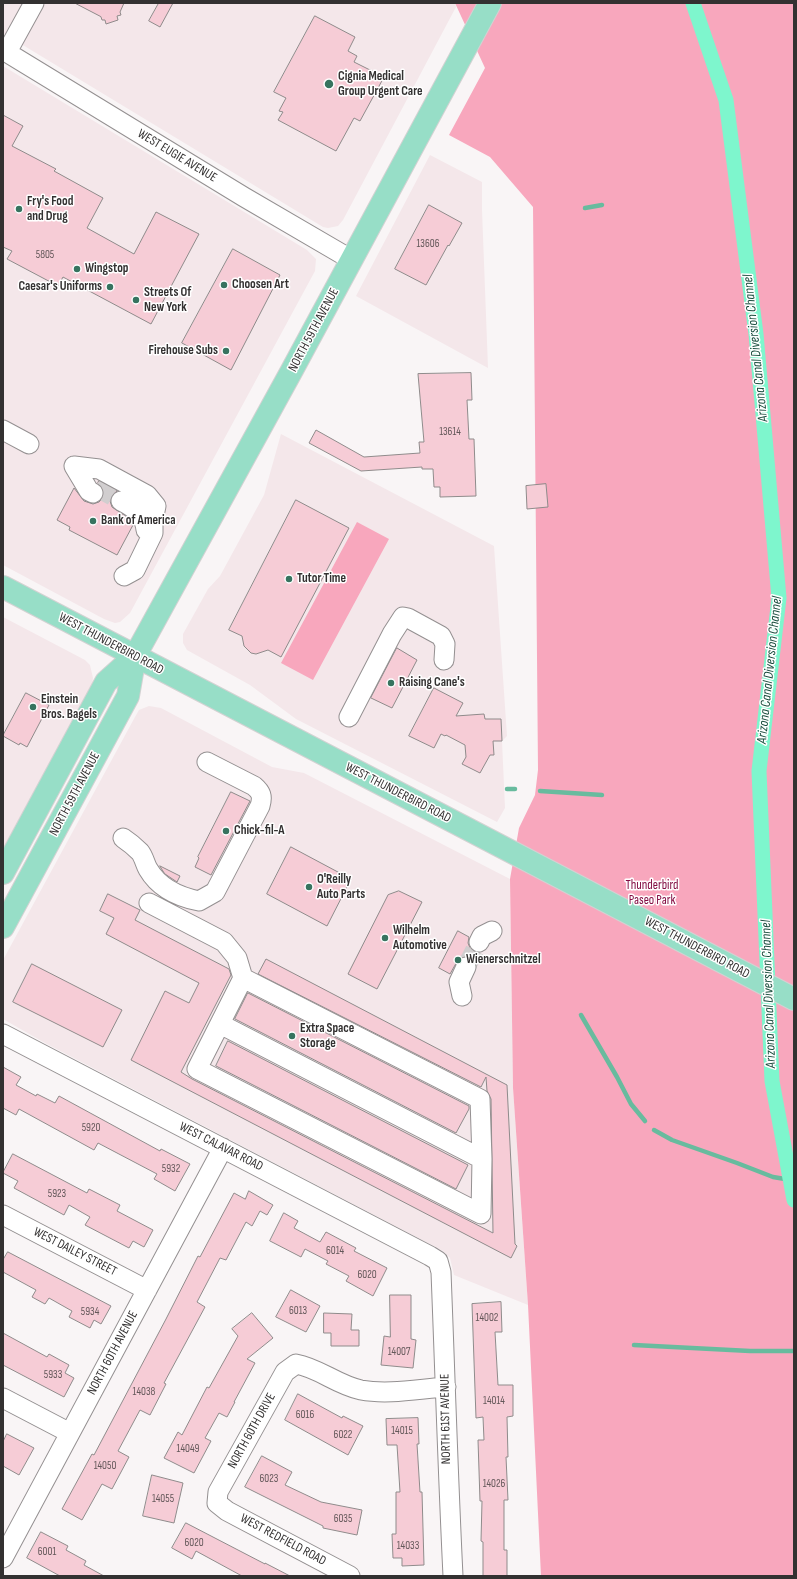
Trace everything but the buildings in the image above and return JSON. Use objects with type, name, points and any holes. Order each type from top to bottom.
[{"type":"main road","name":"NORTH 59TH AVENUE","points":[[3,927],[128,696],[135,656],[352,260],[490,3]]},
{"type":"main road","name":"WEST THUNDERBIRD ROAD","points":[[3,587],[794,999]]},
{"type":"main road","name":"NORTH 59TH AVENUE","points":[[3,873],[106,682],[135,656]]},
{"type":"main road","points":[[24,889],[25,865],[40,838],[39,826],[32,819]]},
{"type":"street","points":[[5,51],[34,3]]},
{"type":"street","name":"WEST EUGIE AVENUE","points":[[5,51],[250,201],[352,260]]},
{"type":"street","points":[[3,430],[29,444]]},
{"type":"street","points":[[96,486],[74,466],[99,469],[147,495],[156,506],[153,520],[153,533],[148,547],[135,570],[124,576],[123,565],[138,535],[138,526],[121,500],[140,501],[153,520]]},
{"type":"street","points":[[349,717],[396,628],[406,627],[424,636],[431,642],[440,658]]},
{"type":"street","points":[[123,838],[141,853],[147,868],[155,880],[167,889],[185,898],[200,901],[216,892],[260,806],[262,797],[260,791],[254,786],[207,762]]},
{"type":"street","points":[[149,903],[224,942],[237,958],[243,978],[197,1068],[481,1214],[482,1159],[480,1099],[243,978]]},
{"type":"street","points":[[462,996],[459,982],[466,967]]},
{"type":"street","points":[[220,1024],[482,1159]]},
{"type":"street","name":"WEST CALAVAR ROAD","points":[[3,1034],[438,1261]]},
{"type":"street","name":"NORTH 60TH AVENUE","points":[[3,1558],[223,1148]]},
{"type":"street","name":"WEST DAILEY STREET","points":[[3,1215],[147,1290]]},
{"type":"street","name":"NORTH 61ST AVENUE","points":[[438,1261],[441,1272],[446,1387],[447,1464],[453,1576]]},
{"type":"street","name":"NORTH 60TH DRIVE","points":[[217,1503],[218,1492],[285,1372],[296,1364],[307,1366],[340,1383],[360,1390],[383,1391],[446,1387]]},
{"type":"street","points":[[3,1398],[70,1433]]},
{"type":"street","name":"WEST REDFIELD ROAD","points":[[217,1503],[227,1510],[350,1576]]},
{"type":"shaded area","points":[[3,3],[455,3],[456,7],[343,220],[338,226],[328,228],[323,227],[3,33]]},
{"type":"shaded area","points":[[3,66],[307,250],[316,259],[315,271],[130,613],[120,622],[115,623],[104,619],[3,565]]},
{"type":"shaded area","points":[[430,155],[482,182],[488,368],[356,296]]},
{"type":"shaded area","points":[[281,434],[494,546],[507,736],[502,741],[505,808],[497,822],[296,719],[250,685],[187,650],[183,643],[183,634],[208,589],[220,576],[264,495]]},
{"type":"shaded area","points":[[3,617],[85,660],[90,665],[93,678],[92,685],[3,848]]},
{"type":"shaded area","points":[[149,706],[161,708],[272,767],[304,773],[510,879],[513,1088],[528,1305],[454,1275],[450,1258],[443,1251],[45,1043],[3,1019],[3,960],[139,710]]},
{"type":"green space","name":"Thunderbird Paseo Park","points":[[455,3],[794,3],[794,1576],[541,1576],[528,1305],[513,1088],[510,879],[519,828],[535,795],[538,770],[533,207],[490,157],[449,135],[485,68]]},
{"type":"green space","points":[[357,522],[389,539],[313,680],[281,663]]},
{"type":"waterway","name":"Arizona Canal Diversion Channel","points":[[693,3],[726,100],[756,334],[779,598],[759,771],[772,1081],[794,1200]]},
{"type":"waterway","points":[[585,208],[602,205]]},
{"type":"waterway","points":[[507,789],[515,789]]},
{"type":"waterway","points":[[540,791],[602,795]]},
{"type":"waterway","points":[[581,1015],[631,1104],[645,1121]]},
{"type":"waterway","points":[[654,1130],[672,1140],[773,1177],[791,1180]]},
{"type":"waterway","points":[[634,1345],[750,1351],[794,1351]]},
{"type":"tunnel","points":[[96,487],[121,501]]},
{"type":"tunnel","points":[[466,967],[479,942]]},
{"type":"place","name":"Cignia Medical Group Urgent Care","points":[[329,84]]},
{"type":"place","name":"Fry's Food and Drug","points":[[19,209]]},
{"type":"place","name":"Wingstop","points":[[77,269]]},
{"type":"place","name":"Choosen Art","points":[[224,285]]},
{"type":"place","name":"Caesar's Uniforms","points":[[110,287]]},
{"type":"place","name":"Streets Of New York","points":[[136,300]]},
{"type":"place","name":"Firehouse Subs","points":[[226,351]]},
{"type":"place","name":"Bank of America","points":[[93,521]]},
{"type":"place","name":"Tutor Time","points":[[289,579]]},
{"type":"place","name":"Raising Cane's","points":[[391,683]]},
{"type":"place","name":"Einstein Bros. Bagels","points":[[33,707]]},
{"type":"place","name":"Chick-fil-A","points":[[226,831]]},
{"type":"place","name":"O'Reilly Auto Parts","points":[[309,887]]},
{"type":"place","name":"Wilhelm Automotive","points":[[385,938]]},
{"type":"place","name":"Wienerschnitzel","points":[[458,960]]},
{"type":"place","name":"Extra Space Storage","points":[[292,1036]]}]
